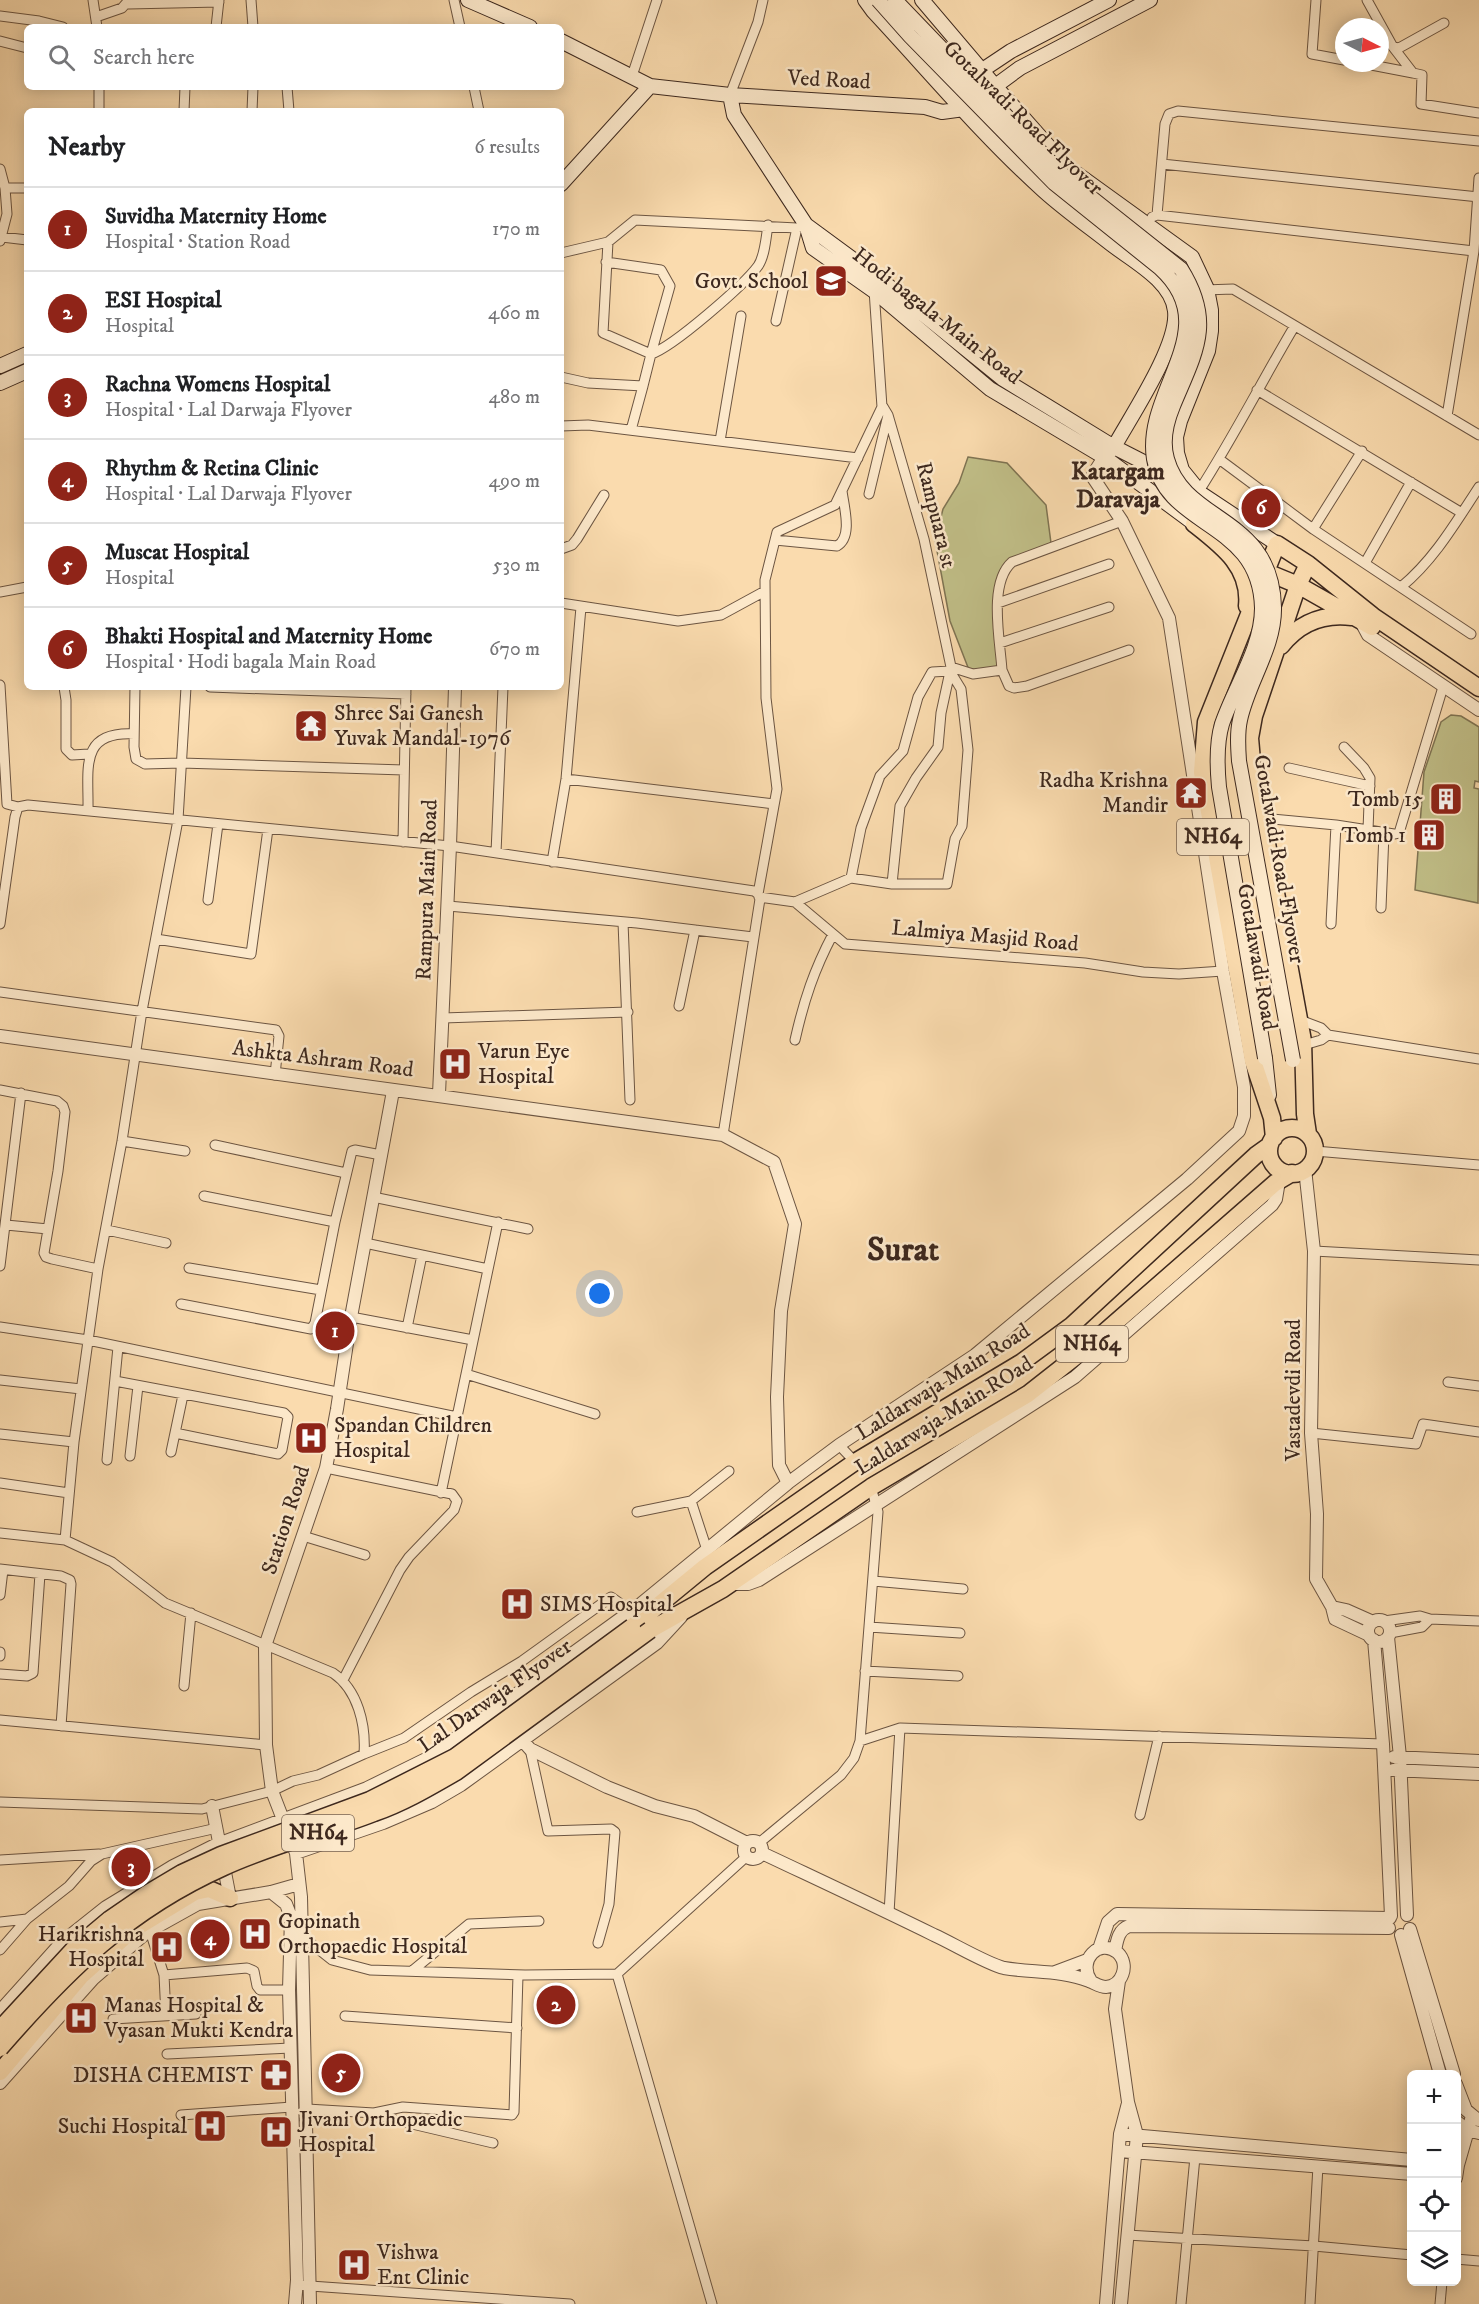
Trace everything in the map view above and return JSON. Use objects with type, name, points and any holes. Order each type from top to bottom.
[{"type":"highway","points":[[1194,524],[1224,547],[1243,575],[1248,591],[1245,625]]},
{"type":"highway","points":[[1277,544],[1308,564],[1366,617],[1479,698]]},
{"type":"highway","name":"Gotalawadi Road","points":[[1272,1141],[1272,1118],[1252,1061],[1202,772],[1206,722],[1264,571],[1277,544]]},
{"type":"highway","name":"Gotalawadi Road","points":[[1308,564],[1298,585],[1254,716],[1250,738],[1252,761],[1304,1045],[1305,1114],[1308,1134]]},
{"type":"highway","points":[[1264,571],[1366,617]]},
{"type":"highway","points":[[1271,670],[1280,647],[1290,634],[1315,618],[1366,617]]},
{"type":"highway","points":[[1385,630],[1479,688]]},
{"type":"highway","name":"NH64","points":[[1286,1128],[1302,1130],[1312,1139],[1315,1151],[1310,1164],[1292,1174],[1279,1169],[1274,1164],[1270,1152],[1272,1141],[1286,1128]]},
{"type":"highway","name":"Laldarwaja Main Road","points":[[703,1558],[855,1462],[1022,1362],[1071,1326],[1272,1141]]},
{"type":"highway","name":"Laldarwaja Main ROad","points":[[687,1609],[730,1584],[871,1487],[1028,1394],[1084,1350],[1292,1174]]},
{"type":"highway","name":"Lal Darwaja Flyover","points":[[0,2029],[73,1950],[110,1919],[145,1895],[182,1873],[221,1855],[370,1800],[455,1756],[631,1619],[703,1558]]},
{"type":"highway","name":"Lal Darwaja Flyover","points":[[0,2048],[41,2001],[80,1962],[114,1932],[150,1906],[226,1866],[377,1812],[456,1773],[650,1630],[687,1609]]},
{"type":"highway","points":[[0,2072],[81,1976],[131,1931],[195,1892],[208,1889],[231,1898]]},
{"type":"main road","points":[[468,0],[523,24]]},
{"type":"main road","points":[[865,0],[1016,165],[1045,192],[1163,285],[1172,301],[1176,322],[1168,349],[1109,452]]},
{"type":"main road","name":"Gotalwadi Road Flyover","points":[[878,0],[910,36],[1054,183],[1160,268],[1180,291],[1187,322],[1185,338],[1154,429],[1155,462],[1161,479],[1174,499],[1230,539],[1242,551],[1252,567],[1260,590],[1262,609],[1260,628],[1222,725],[1217,764],[1265,1058],[1272,1118]]},
{"type":"main road","name":"Gotalwadi Road Flyover","points":[[895,0],[1064,176],[1181,270],[1191,285],[1198,303],[1200,321],[1198,340],[1169,417],[1164,447],[1167,460],[1179,486],[1254,545],[1264,562],[1271,584],[1274,608],[1272,629],[1245,701],[1237,741],[1293,1060],[1305,1114]]},
{"type":"main road","points":[[922,0],[1066,166],[1192,257],[1208,289],[1211,310],[1208,351],[1176,436],[1177,453],[1182,470],[1199,491]]},
{"type":"main road","points":[[925,107],[1011,51],[1109,0]]},
{"type":"main road","points":[[964,109],[1020,68],[1150,0]]},
{"type":"main road","points":[[564,42],[650,86],[564,181]]},
{"type":"main road","name":"Ved Road","points":[[650,86],[730,95],[925,107],[942,112],[964,109]]},
{"type":"main road","name":"Hodi bagala Main Road","points":[[730,95],[734,115],[802,226],[877,286],[1003,379],[1109,452],[1194,524],[1264,571]]},
{"type":"main road","points":[[0,366],[24,355]]},
{"type":"main road","points":[[0,383],[24,372]]},
{"type":"main road","name":"Hodi bagala Main Road","points":[[1109,452],[1199,491],[1277,544]]},
{"type":"street","points":[[93,0],[97,24]]},
{"type":"street","points":[[251,0],[253,24]]},
{"type":"street","points":[[454,0],[459,24]]},
{"type":"street","points":[[632,76],[657,0]]},
{"type":"street","points":[[730,95],[758,22],[763,0]]},
{"type":"street","points":[[1316,0],[1312,54],[1335,58]]},
{"type":"street","points":[[1367,0],[1390,45],[1413,73]]},
{"type":"street","points":[[96,16],[122,8],[128,2],[219,1],[216,24]]},
{"type":"street","points":[[0,16],[51,24]]},
{"type":"street","points":[[1393,47],[1399,48],[1444,23]]},
{"type":"street","points":[[0,41],[24,47]]},
{"type":"street","points":[[1389,68],[1422,75],[1421,104],[1479,113]]},
{"type":"street","points":[[99,90],[99,108]]},
{"type":"street","points":[[184,108],[185,90]]},
{"type":"street","points":[[252,108],[253,90]]},
{"type":"street","points":[[287,90],[289,108]]},
{"type":"street","points":[[475,90],[478,108]]},
{"type":"street","points":[[1157,214],[1165,124],[1169,114],[1178,111],[1479,141]]},
{"type":"street","points":[[1162,164],[1478,197]]},
{"type":"street","points":[[0,169],[5,188],[7,214],[1,239],[24,240]]},
{"type":"street","points":[[1447,416],[1475,263],[1479,178]]},
{"type":"street","points":[[5,188],[24,188]]},
{"type":"street","points":[[1141,222],[1157,214],[1474,251]]},
{"type":"street","points":[[564,252],[608,242],[635,220],[802,226],[776,321]]},
{"type":"street","points":[[608,242],[603,333],[651,354],[660,351],[688,330],[737,288],[759,264],[768,225]]},
{"type":"street","points":[[606,262],[661,270],[670,286],[631,430]]},
{"type":"street","points":[[723,1134],[777,789],[766,698],[765,580],[777,532],[835,504],[882,405],[877,286]]},
{"type":"street","points":[[1172,301],[1208,289],[1233,290],[1479,435]]},
{"type":"street","points":[[720,441],[741,316]]},
{"type":"street","points":[[1199,491],[1294,327]]},
{"type":"street","points":[[564,378],[588,383],[643,386]]},
{"type":"street","points":[[1257,390],[1462,513]]},
{"type":"street","name":"Rampuara st","points":[[882,405],[888,415],[924,539],[951,669]]},
{"type":"street","points":[[869,494],[888,415]]},
{"type":"street","points":[[564,426],[588,425],[858,458]]},
{"type":"street","points":[[1313,529],[1362,451]]},
{"type":"street","points":[[691,1501],[703,1558],[788,1483],[839,1445],[975,1355],[1187,1179],[1239,1131],[1244,1116],[1244,1087],[1223,971],[1169,618],[1122,521],[1092,476],[1109,452]]},
{"type":"street","points":[[1219,459],[1313,529],[1471,634]]},
{"type":"street","points":[[1365,563],[1411,482]]},
{"type":"street","points":[[1401,587],[1417,574],[1430,558],[1479,487]]},
{"type":"street","points":[[775,540],[837,546],[842,543],[845,539],[846,519],[842,491]]},
{"type":"street","points":[[564,548],[572,545],[604,495]]},
{"type":"street","points":[[1122,521],[1012,562],[1003,570],[997,594],[1002,670],[1009,686],[1014,688],[1027,686],[1129,650]]},
{"type":"street","points":[[998,603],[1109,564]]},
{"type":"street","points":[[0,592],[24,588]]},
{"type":"street","points":[[564,604],[678,621],[721,615],[765,591]]},
{"type":"street","points":[[552,862],[566,779],[581,607]]},
{"type":"street","points":[[1000,643],[1109,607]]},
{"type":"street","points":[[1479,679],[1391,622],[1366,617],[1368,635],[1479,710]]},
{"type":"street","points":[[851,878],[861,828],[880,776],[903,751],[918,697],[932,672],[951,669],[973,674],[1002,670]]},
{"type":"street","points":[[0,679],[4,805],[18,807],[28,805],[450,846],[754,891],[759,896],[795,902],[851,878],[892,884],[947,884],[955,839],[962,826],[968,750],[961,689],[951,669]]},
{"type":"street","points":[[892,884],[900,806],[938,747],[940,713],[951,669]]},
{"type":"street","points":[[1263,818],[1336,825],[1395,834],[1401,829],[1443,687]]},
{"type":"street","points":[[64,690],[66,749],[72,755],[90,754]]},
{"type":"street","points":[[135,690],[136,759],[145,764],[181,763],[404,770]]},
{"type":"street","points":[[65,1540],[74,1442],[98,1269],[122,1141],[142,1011],[178,820],[186,690]]},
{"type":"street","points":[[357,690],[406,691],[403,842]]},
{"type":"street","name":"Rampura Main Road","points":[[439,1094],[455,690]]},
{"type":"street","points":[[496,853],[503,690]]},
{"type":"street","points":[[88,811],[90,754],[96,744],[107,736],[118,733],[134,734]]},
{"type":"street","points":[[1344,747],[1368,773],[1370,786],[1368,830]]},
{"type":"street","points":[[1289,768],[1370,786]]},
{"type":"street","points":[[566,779],[774,804]]},
{"type":"street","points":[[0,924],[18,807]]},
{"type":"street","points":[[208,900],[218,824]]},
{"type":"street","points":[[1331,924],[1336,825]]},
{"type":"street","points":[[156,939],[251,954],[268,829]]},
{"type":"street","points":[[1381,908],[1384,833]]},
{"type":"street","name":"Lalmiya Masjid Road","points":[[795,902],[845,944],[1042,959],[1179,975],[1223,971]]},
{"type":"street","points":[[447,906],[623,922],[753,937]]},
{"type":"street","points":[[623,922],[630,1100]]},
{"type":"street","points":[[679,1006],[695,930]]},
{"type":"street","points":[[795,1040],[804,1001],[833,934]]},
{"type":"street","points":[[0,992],[276,1030],[279,1036],[275,1075]]},
{"type":"street","points":[[442,1018],[628,1012]]},
{"type":"street","points":[[1300,1020],[1321,1028],[1328,1035],[1479,1059]]},
{"type":"street","points":[[1304,1045],[1321,1040],[1328,1035]]},
{"type":"street","name":"Ashkta Ashram Road","points":[[0,1036],[723,1134],[774,1162],[795,1224],[781,1311],[777,1397],[779,1465],[788,1483]]},
{"type":"street","points":[[0,1090],[57,1101],[63,1106],[65,1112],[58,1172],[44,1253],[46,1257],[98,1269]]},
{"type":"street","name":"Station Road","points":[[310,2304],[303,1937],[296,1853],[272,1791],[266,1745],[265,1646],[326,1468],[351,1317],[393,1091]]},
{"type":"street","points":[[0,1266],[21,1093]]},
{"type":"street","points":[[122,1141],[185,1151]]},
{"type":"street","points":[[215,1145],[346,1173]]},
{"type":"street","points":[[181,1304],[308,1329],[314,1327],[334,1222],[353,1150],[381,1155]]},
{"type":"street","points":[[1315,1151],[1479,1165]]},
{"type":"street","points":[[730,1584],[748,1584],[759,1580],[1090,1366],[1272,1205],[1292,1174]]},
{"type":"street","name":"Vastadevdi Road","points":[[1292,1174],[1314,1251],[1311,1433],[1317,1514],[1316,1579],[1332,1607],[1335,1619],[1372,1638]]},
{"type":"street","points":[[204,1196],[334,1222]]},
{"type":"street","points":[[373,1197],[528,1229]]},
{"type":"street","points":[[441,1492],[498,1222]]},
{"type":"street","points":[[6,1225],[48,1229]]},
{"type":"street","points":[[106,1230],[166,1243]]},
{"type":"street","points":[[365,1243],[488,1269]]},
{"type":"street","points":[[1314,1251],[1479,1260]]},
{"type":"street","points":[[407,1328],[422,1255]]},
{"type":"street","points":[[189,1268],[321,1290]]},
{"type":"street","points":[[351,1317],[473,1340]]},
{"type":"street","points":[[0,1327],[88,1340],[457,1417]]},
{"type":"street","points":[[107,1460],[118,1347]]},
{"type":"street","points":[[466,1374],[595,1414]]},
{"type":"street","points":[[0,1380],[81,1389]]},
{"type":"street","points":[[115,1381],[284,1413],[288,1420],[282,1450],[278,1454],[175,1433]]},
{"type":"street","points":[[1448,1382],[1479,1386]]},
{"type":"street","points":[[130,1456],[138,1386]]},
{"type":"street","points":[[171,1452],[183,1395]]},
{"type":"street","points":[[1311,1433],[1416,1444],[1423,1424],[1479,1432]]},
{"type":"street","points":[[0,1434],[74,1442]]},
{"type":"street","points":[[839,1445],[855,1462]]},
{"type":"street","points":[[326,1468],[441,1492],[455,1497],[457,1505],[409,1557],[400,1570],[343,1680]]},
{"type":"street","points":[[637,1512],[691,1501],[729,1471]]},
{"type":"street","points":[[0,1484],[69,1493]]},
{"type":"street","points":[[303,1937],[332,1960],[370,1970],[518,1975],[617,1974],[746,1857],[743,1848],[756,1846],[841,1775],[854,1758],[860,1741],[878,1512],[871,1487]]},
{"type":"street","points":[[0,1533],[65,1540],[112,1562],[165,1603],[333,1673],[343,1680],[357,1703],[365,1739],[364,1754]]},
{"type":"street","points":[[303,1536],[365,1554]]},
{"type":"street","points":[[0,1594],[2,1569],[61,1576],[69,1580],[71,1584],[61,1726]]},
{"type":"street","points":[[0,1674],[27,1676],[33,1673],[40,1574]]},
{"type":"street","points":[[873,1581],[963,1589]]},
{"type":"street","points":[[0,1802],[202,1809],[272,1791],[293,1781],[318,1775],[404,1738],[471,1692],[522,1661],[611,1597],[631,1619],[421,1762],[367,1788],[220,1843],[173,1866],[106,1907],[62,1942],[0,2011]]},
{"type":"street","points":[[1332,1607],[1389,1626],[1400,1757],[1407,1915],[1411,1922],[1405,1932],[1439,2070]]},
{"type":"street","points":[[296,1853],[383,1823],[415,1809],[526,1744],[657,1643],[687,1609]]},
{"type":"street","points":[[184,1686],[191,1613]]},
{"type":"street","points":[[1405,1932],[1394,1933],[1390,1921],[1383,1744],[1369,1628],[1378,1622],[1420,1616],[1430,1619],[1479,1622]]},
{"type":"street","points":[[1372,1638],[1381,1642],[1389,1635],[1422,1627],[1430,1619]]},
{"type":"street","points":[[869,1627],[960,1633]]},
{"type":"street","points":[[866,1671],[958,1676]]},
{"type":"street","points":[[0,1720],[266,1745]]},
{"type":"street","points":[[860,1741],[900,1728],[1383,1744]]},
{"type":"street","points":[[889,1913],[900,1728]]},
{"type":"street","points":[[1140,1815],[1159,1736]]},
{"type":"street","points":[[526,1744],[607,1787],[655,1806],[694,1816],[1003,1968],[1055,1972],[1097,1984],[1114,1985],[1123,1976],[1124,1963],[1115,1952],[1105,1948],[1099,1949],[1087,1960],[1055,1972]]},
{"type":"street","points":[[526,1744],[548,1831],[611,1829],[615,1832],[609,1904],[598,1943]]},
{"type":"street","points":[[1384,1763],[1400,1757],[1479,1761]]},
{"type":"street","points":[[421,1762],[431,1766],[438,1775],[442,1784],[442,1795]]},
{"type":"street","points":[[1384,1763],[1400,1770],[1479,1774]]},
{"type":"street","points":[[402,1772],[400,1797],[404,1803],[415,1809]]},
{"type":"street","points":[[212,1806],[231,1898]]},
{"type":"street","points":[[0,1860],[102,1854],[217,1828]]},
{"type":"street","points":[[0,1950],[27,1919],[69,1886],[92,1861],[102,1854]]},
{"type":"street","points":[[0,2084],[93,1979],[150,1931],[198,1904],[271,1892],[299,1884]]},
{"type":"street","points":[[271,1892],[286,1904],[291,1917],[289,1990],[295,2304]]},
{"type":"street","points":[[1099,1949],[1108,1922],[1122,1913],[1390,1921]]},
{"type":"street","points":[[1115,1952],[1120,1933],[1123,1928],[1129,1926],[1390,1921],[1397,1913],[1407,1915]]},
{"type":"street","points":[[0,1922],[27,1919]]},
{"type":"street","points":[[412,1971],[469,1924],[539,1921]]},
{"type":"street","points":[[150,1931],[164,1975],[166,2016]]},
{"type":"street","points":[[1405,1932],[1453,2070]]},
{"type":"street","points":[[1087,1960],[1086,1970],[1115,2009]]},
{"type":"street","points":[[164,1975],[247,1968],[254,1971],[258,1989],[289,1990]]},
{"type":"street","points":[[617,1974],[712,2304]]},
{"type":"street","points":[[307,2109],[375,2113],[403,2107],[512,2115],[514,2112],[518,1975]]},
{"type":"street","points":[[1119,1981],[1115,2009],[1128,2102],[1137,2135],[1121,2304]]},
{"type":"street","points":[[113,2019],[196,2014]]},
{"type":"street","points":[[345,2016],[517,2028]]},
{"type":"street","points":[[167,2054],[291,2048]]},
{"type":"street","points":[[1461,2097],[1466,2110],[1475,2118],[1473,2131],[1461,2156]]},
{"type":"street","points":[[1107,2304],[1120,2134],[1128,2102]]},
{"type":"street","points":[[182,2115],[292,2107]]},
{"type":"street","points":[[375,2113],[391,2120],[493,2144]]},
{"type":"street","points":[[1120,2134],[1407,2160]]},
{"type":"street","points":[[1119,2151],[1407,2174]]},
{"type":"street","points":[[1180,2304],[1195,2157]]},
{"type":"street","points":[[1310,2304],[1318,2166]]},
{"type":"street","points":[[1127,2235],[1314,2246],[1407,2255]]},
{"type":"street","points":[[1461,2259],[1479,2261]]},
{"type":"street","points":[[296,2285],[570,2304]]},
{"type":"street","points":[[1440,2304],[1442,2286]]},
{"type":"shaded area","points":[[968,457],[1007,463],[1046,505],[1051,543],[1001,569],[1000,667],[969,670],[950,621],[935,540],[943,509],[959,483]]},
{"type":"shaded area","points":[[1451,715],[1461,716],[1479,727],[1479,782],[1475,781],[1474,788],[1479,789],[1478,903],[1415,890],[1424,772],[1441,722]]},
{"type":"place","name":"Govt. School","points":[[831,281]]},
{"type":"place","name":"Bhakti Hospital and Maternity Home","points":[[1261,508]]},
{"type":"place","name":"Shree Sai Ganesh Yuvak Mandal-1976","points":[[311,726]]},
{"type":"place","name":"Radha Krishna Mandir","points":[[1191,793]]},
{"type":"place","name":"Tomb 15","points":[[1446,799]]},
{"type":"place","name":"Tomb 1","points":[[1429,835]]},
{"type":"place","name":"Varun Eye Hospital","points":[[455,1064]]},
{"type":"place","name":"Suvidha Maternity Home","points":[[335,1331]]},
{"type":"place","name":"Spandan Children Hospital","points":[[311,1438]]},
{"type":"place","name":"SIMS Hospital","points":[[517,1604]]},
{"type":"place","name":"Rachna Womens Hospital","points":[[131,1867]]},
{"type":"place","name":"Gopinath Orthopaedic Hospital","points":[[255,1934]]},
{"type":"place","name":"Rhythm & Retina Clinic","points":[[210,1939]]},
{"type":"place","name":"Harikrishna Hospital","points":[[167,1947]]},
{"type":"place","name":"ESI Hospital","points":[[556,2005]]},
{"type":"place","name":"Manas Hospital & Vyasan Mukti Kendra","points":[[81,2018]]},
{"type":"place","name":"Muscat Hospital","points":[[341,2073]]},
{"type":"place","name":"DISHA CHEMIST","points":[[276,2075]]},
{"type":"place","name":"Suchi Hospital","points":[[210,2126]]},
{"type":"place","name":"Jivani Orthopaedic Hospital","points":[[276,2132]]},
{"type":"place","name":"Vishwa Ent Clinic","points":[[354,2265]]},
{"type":"district","name":"Katargam Daravaja","points":[[1118,486]]},
{"type":"district","name":"Surat","points":[[903,1250]]}]
